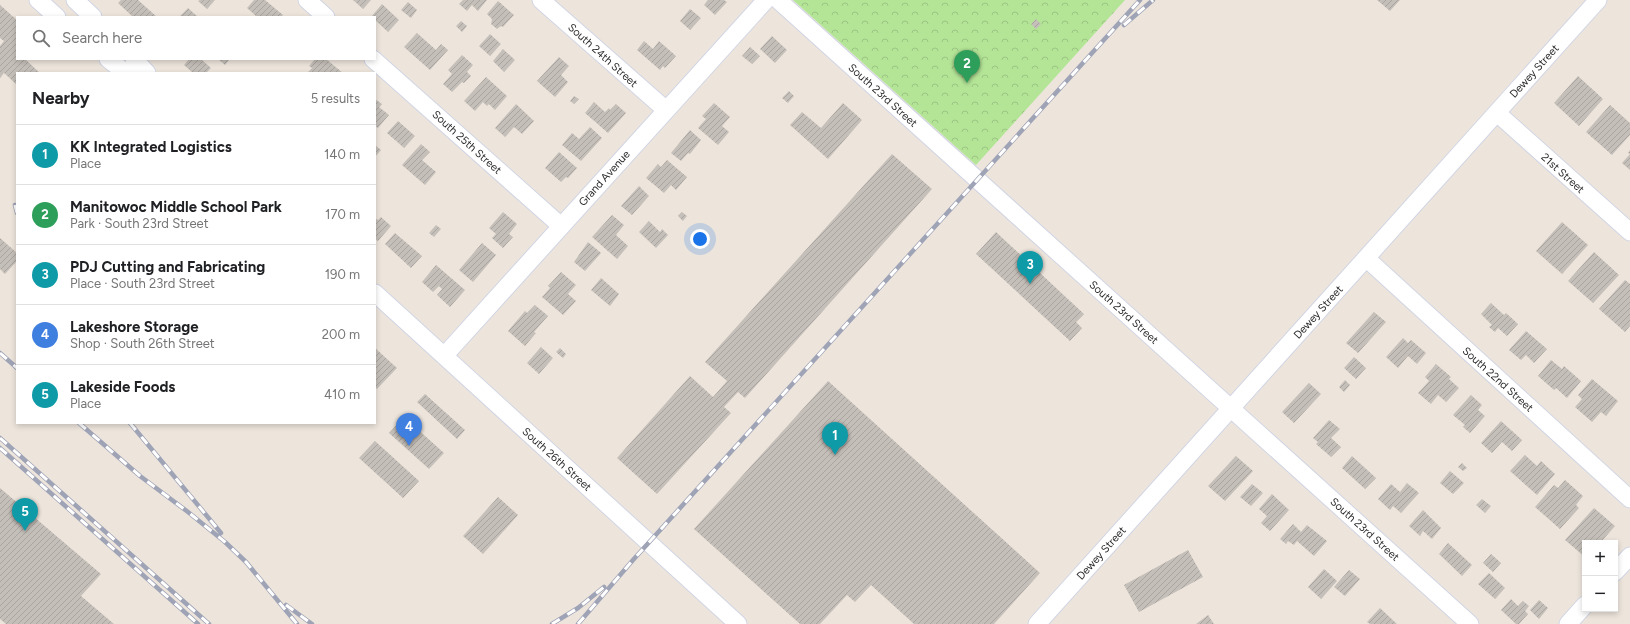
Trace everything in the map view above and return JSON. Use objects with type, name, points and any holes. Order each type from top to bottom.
[{"type":"street","points":[[38,0],[55,16]]},
{"type":"street","points":[[75,0],[92,16]]},
{"type":"street","points":[[307,0],[325,16]]},
{"type":"street","name":"South 24th Street","points":[[541,0],[666,110]]},
{"type":"street","name":"Grand Avenue","points":[[444,356],[766,0]]},
{"type":"street","name":"South 23rd Street","points":[[778,0],[1470,624]]},
{"type":"street","name":"Dewey Street","points":[[1037,624],[1367,259],[1598,0]]},
{"type":"street","points":[[109,60],[125,72]]},
{"type":"street","points":[[135,60],[146,72]]},
{"type":"street","name":"South 25th Street","points":[[374,60],[561,226]]},
{"type":"street","name":"21st Street","points":[[1497,113],[1630,232]]},
{"type":"street","name":"South 22nd Street","points":[[1367,259],[1630,499]]},
{"type":"street","name":"South 26th Street","points":[[376,294],[738,624]]},
{"type":"street","points":[[1618,569],[1630,556]]},
{"type":"street","points":[[1568,624],[1582,608]]},
{"type":"green space","points":[[793,0],[1125,0],[976,165]]},
{"type":"building","points":[[121,0],[138,0],[156,16],[132,16],[118,3]]},
{"type":"building","points":[[215,0],[207,9],[198,1]]},
{"type":"building","points":[[254,0],[265,0],[283,15],[256,16],[247,8]]},
{"type":"building","points":[[353,0],[371,0],[363,9]]},
{"type":"building","points":[[463,0],[487,0],[478,11],[472,5],[467,11],[459,4]]},
{"type":"building","points":[[708,0],[724,0],[727,2],[715,15],[704,5]]},
{"type":"building","points":[[1377,0],[1400,0],[1390,11]]},
{"type":"building","points":[[498,1],[514,15],[503,27],[501,26],[497,29],[491,24],[492,19],[487,14]]},
{"type":"building","points":[[408,2],[417,10],[411,18],[401,10]]},
{"type":"building","points":[[382,4],[399,20],[388,32],[376,21],[376,16],[372,16]]},
{"type":"building","points":[[0,5],[16,19],[16,60],[26,60],[39,72],[16,72],[16,84],[4,73],[0,78],[0,46],[4,41],[0,38]]},
{"type":"building","points":[[188,8],[197,16],[180,16]]},
{"type":"building","points":[[690,9],[701,18],[690,30],[680,21]]},
{"type":"building","points":[[1036,19],[1041,24],[1036,29],[1031,24]]},
{"type":"building","points":[[461,21],[467,26],[462,32],[456,26]]},
{"type":"building","points":[[417,33],[436,50],[441,44],[448,50],[430,70],[404,47]]},
{"type":"building","points":[[490,34],[501,44],[490,56],[479,46]]},
{"type":"building","points":[[772,36],[787,50],[775,63],[760,49]]},
{"type":"building","points":[[644,41],[653,49],[659,41],[676,56],[665,68],[663,66],[660,70],[637,50]]},
{"type":"building","points":[[750,47],[760,56],[752,64],[742,56]]},
{"type":"building","points":[[503,49],[515,60],[504,72],[493,61]]},
{"type":"building","points":[[462,55],[473,65],[467,72],[471,76],[464,83],[462,82],[452,92],[443,84],[452,74],[448,70]]},
{"type":"building","points":[[559,57],[569,66],[561,75],[568,82],[555,97],[537,81]]},
{"type":"building","points":[[188,60],[202,60],[211,68],[207,72],[192,72],[184,65]]},
{"type":"building","points":[[219,60],[229,60],[225,65]]},
{"type":"building","points":[[314,60],[327,60],[342,72],[308,72],[312,68],[309,66]]},
{"type":"building","points":[[1578,76],[1603,99],[1579,126],[1554,103]]},
{"type":"building","points":[[486,77],[507,96],[495,110],[489,104],[487,106],[483,102],[475,111],[464,101]]},
{"type":"building","points":[[789,91],[794,96],[788,103],[782,98]]},
{"type":"building","points":[[574,96],[579,99],[574,104],[570,101]]},
{"type":"building","points":[[376,100],[382,104],[379,107],[389,115],[378,128],[376,127]]},
{"type":"building","points":[[594,102],[605,112],[609,108],[610,110],[616,104],[626,113],[608,133],[585,113]]},
{"type":"building","points":[[714,103],[730,117],[722,126],[729,132],[718,145],[698,128],[706,119],[702,116]]},
{"type":"building","points":[[843,103],[862,120],[828,159],[790,125],[802,112],[821,128]]},
{"type":"building","points":[[516,104],[534,121],[522,134],[514,127],[505,137],[495,128]]},
{"type":"building","points":[[1610,105],[1630,123],[1630,135],[1612,155],[1586,132]]},
{"type":"building","points":[[398,121],[415,136],[404,148],[387,133]]},
{"type":"building","points":[[590,127],[602,138],[581,161],[562,145],[572,133],[579,139]]},
{"type":"building","points":[[690,130],[701,140],[690,154],[688,153],[681,161],[671,153]]},
{"type":"building","points":[[421,144],[430,152],[422,160],[436,172],[425,185],[402,165]]},
{"type":"building","points":[[376,146],[381,150],[376,156]]},
{"type":"building","points":[[559,152],[577,168],[568,178],[566,177],[561,182],[545,168]]},
{"type":"building","points":[[892,154],[932,189],[745,398],[738,392],[724,407],[731,413],[657,494],[617,458],[690,376],[713,397],[727,381],[705,362]]},
{"type":"building","points":[[1630,154],[1630,170],[1622,163]]},
{"type":"building","points":[[667,160],[687,177],[676,190],[671,185],[664,193],[646,178],[658,164],[661,167]]},
{"type":"building","points":[[639,186],[649,196],[632,215],[621,206]]},
{"type":"building","points":[[503,212],[517,224],[509,234],[513,237],[503,248],[492,238],[496,234],[489,228]]},
{"type":"building","points":[[682,212],[687,216],[683,221],[678,216]]},
{"type":"building","points":[[612,215],[624,225],[616,235],[628,246],[617,259],[592,237]]},
{"type":"building","points":[[381,217],[391,226],[378,241],[376,240],[376,219],[378,220]]},
{"type":"building","points":[[649,221],[660,232],[662,229],[668,235],[656,248],[639,232]]},
{"type":"building","points":[[1562,222],[1588,245],[1562,274],[1536,251]]},
{"type":"building","points":[[436,225],[441,229],[434,237],[429,233]]},
{"type":"building","points":[[996,232],[1084,314],[1076,322],[1082,328],[1070,341],[976,254]]},
{"type":"building","points":[[395,233],[422,256],[411,268],[385,244]]},
{"type":"building","points":[[0,238],[16,252],[16,262],[5,274],[0,269]]},
{"type":"building","points":[[588,242],[601,253],[585,271],[574,262]]},
{"type":"building","points":[[482,243],[496,255],[473,282],[459,270]]},
{"type":"building","points":[[1594,252],[1619,275],[1593,303],[1568,281]]},
{"type":"building","points":[[436,265],[465,290],[450,307],[437,295],[442,289],[439,286],[433,292],[422,282]]},
{"type":"building","points":[[561,272],[576,285],[568,294],[576,301],[563,315],[542,297],[550,288],[548,286]]},
{"type":"building","points":[[601,278],[619,294],[610,306],[591,290]]},
{"type":"building","points":[[1625,280],[1630,284],[1630,326],[1625,332],[1599,309]]},
{"type":"building","points":[[1491,303],[1504,315],[1506,313],[1518,324],[1507,336],[1498,328],[1495,332],[1489,327],[1492,325],[1481,314]]},
{"type":"building","points":[[535,305],[548,316],[534,332],[536,333],[525,346],[508,331],[525,311],[527,313]]},
{"type":"building","points":[[1374,312],[1386,322],[1358,353],[1346,343]]},
{"type":"building","points":[[1526,331],[1547,349],[1534,363],[1526,355],[1521,360],[1509,350]]},
{"type":"building","points":[[1403,338],[1408,343],[1411,340],[1426,353],[1417,364],[1408,356],[1398,368],[1386,357]]},
{"type":"building","points":[[541,347],[553,358],[539,374],[527,363]]},
{"type":"building","points":[[560,348],[566,354],[563,358],[556,352]]},
{"type":"building","points":[[376,349],[397,368],[377,389],[376,388]]},
{"type":"building","points":[[1354,357],[1366,368],[1356,379],[1344,368]]},
{"type":"building","points":[[1551,360],[1562,369],[1564,366],[1581,381],[1567,398],[1556,388],[1554,390],[1538,376]]},
{"type":"building","points":[[1436,364],[1451,377],[1449,379],[1459,388],[1446,402],[1438,395],[1431,404],[1418,393],[1429,381],[1425,377]]},
{"type":"building","points":[[1592,379],[1618,401],[1606,416],[1601,412],[1592,422],[1575,407],[1582,399],[1578,395]]},
{"type":"building","points":[[1345,380],[1350,385],[1344,392],[1339,387]]},
{"type":"building","points":[[828,381],[1040,573],[994,624],[914,624],[871,585],[855,602],[847,595],[820,624],[800,624],[694,529]]},
{"type":"building","points":[[1309,383],[1321,394],[1294,423],[1282,412]]},
{"type":"building","points":[[425,394],[465,430],[457,439],[417,402]]},
{"type":"building","points":[[1471,395],[1482,405],[1478,410],[1485,416],[1470,433],[1463,427],[1465,425],[1453,415]]},
{"type":"building","points":[[404,417],[444,453],[429,469],[389,433]]},
{"type":"building","points":[[1329,420],[1340,429],[1331,438],[1341,447],[1331,457],[1316,444],[1318,442],[1313,438]]},
{"type":"building","points":[[1501,421],[1522,440],[1512,451],[1502,442],[1492,453],[1481,443]]},
{"type":"building","points":[[375,441],[419,481],[403,498],[359,458]]},
{"type":"building","points":[[1525,455],[1537,466],[1541,461],[1555,474],[1537,495],[1510,471]]},
{"type":"building","points":[[1236,456],[1253,471],[1225,501],[1208,486]]},
{"type":"building","points":[[1352,456],[1376,478],[1365,489],[1342,468]]},
{"type":"building","points":[[1462,463],[1467,468],[1463,471],[1458,467]]},
{"type":"building","points":[[1450,471],[1464,483],[1453,494],[1440,483]]},
{"type":"building","points":[[1565,480],[1583,496],[1576,505],[1579,508],[1560,529],[1535,507],[1554,485],[1558,488]]},
{"type":"building","points":[[1407,483],[1419,493],[1401,513],[1393,506],[1390,510],[1378,499],[1391,484],[1400,492]]},
{"type":"building","points":[[1252,484],[1263,493],[1251,506],[1240,497]]},
{"type":"building","points":[[0,488],[101,574],[81,596],[114,624],[6,624],[0,619]]},
{"type":"building","points":[[1272,494],[1289,510],[1270,531],[1261,523],[1267,516],[1259,509]]},
{"type":"building","points":[[498,497],[518,515],[483,554],[463,536]]},
{"type":"building","points":[[1482,499],[1491,506],[1485,513],[1476,505]]},
{"type":"building","points":[[1594,508],[1615,526],[1603,540],[1582,540],[1582,554],[1565,540]]},
{"type":"building","points":[[1423,510],[1441,528],[1432,539],[1423,531],[1420,536],[1409,526]]},
{"type":"building","points":[[1293,524],[1301,532],[1307,525],[1327,541],[1314,556],[1297,541],[1294,545],[1288,541],[1286,544],[1280,539]]},
{"type":"building","points":[[1448,543],[1472,565],[1462,576],[1439,554]]},
{"type":"building","points":[[1188,550],[1203,577],[1139,612],[1124,585]]},
{"type":"building","points":[[1491,554],[1501,563],[1493,572],[1483,563]]},
{"type":"building","points":[[1324,569],[1337,581],[1321,599],[1308,587]]},
{"type":"building","points":[[1349,570],[1360,579],[1345,596],[1334,587]]},
{"type":"building","points":[[1489,573],[1505,588],[1495,599],[1478,584]]},
{"type":"building","points":[[1511,599],[1518,606],[1523,601],[1529,606],[1525,611],[1528,614],[1519,624],[1516,624],[1501,610]]},
{"type":"building","points":[[1539,600],[1548,608],[1539,619],[1530,610]]},
{"type":"building","points":[[1380,608],[1397,624],[1370,624],[1367,622]]},
{"type":"building","points":[[1208,615],[1214,624],[1196,624]]},
{"type":"railway","points":[[578,624],[633,560],[1140,0]]},
{"type":"railway","points":[[1124,25],[1153,0]]},
{"type":"railway","points":[[15,205],[16,209]]},
{"type":"railway","points":[[0,353],[16,367]]},
{"type":"railway","points":[[80,424],[140,476],[225,542],[246,562],[297,624]]},
{"type":"railway","points":[[131,424],[221,533]]},
{"type":"railway","points":[[0,438],[209,624]]},
{"type":"railway","points":[[0,448],[198,624]]},
{"type":"railway","points":[[552,624],[578,608],[604,587]]},
{"type":"railway","points":[[286,605],[312,624]]},
{"type":"place","name":"Manitowoc Middle School Park","points":[[967,83]]},
{"type":"place","name":"PDJ Cutting and Fabricating","points":[[1030,284]]},
{"type":"place","name":"Lakeshore Storage","points":[[409,446]]},
{"type":"place","name":"KK Integrated Logistics","points":[[835,455]]},
{"type":"place","name":"Lakeside Foods","points":[[25,531]]}]
